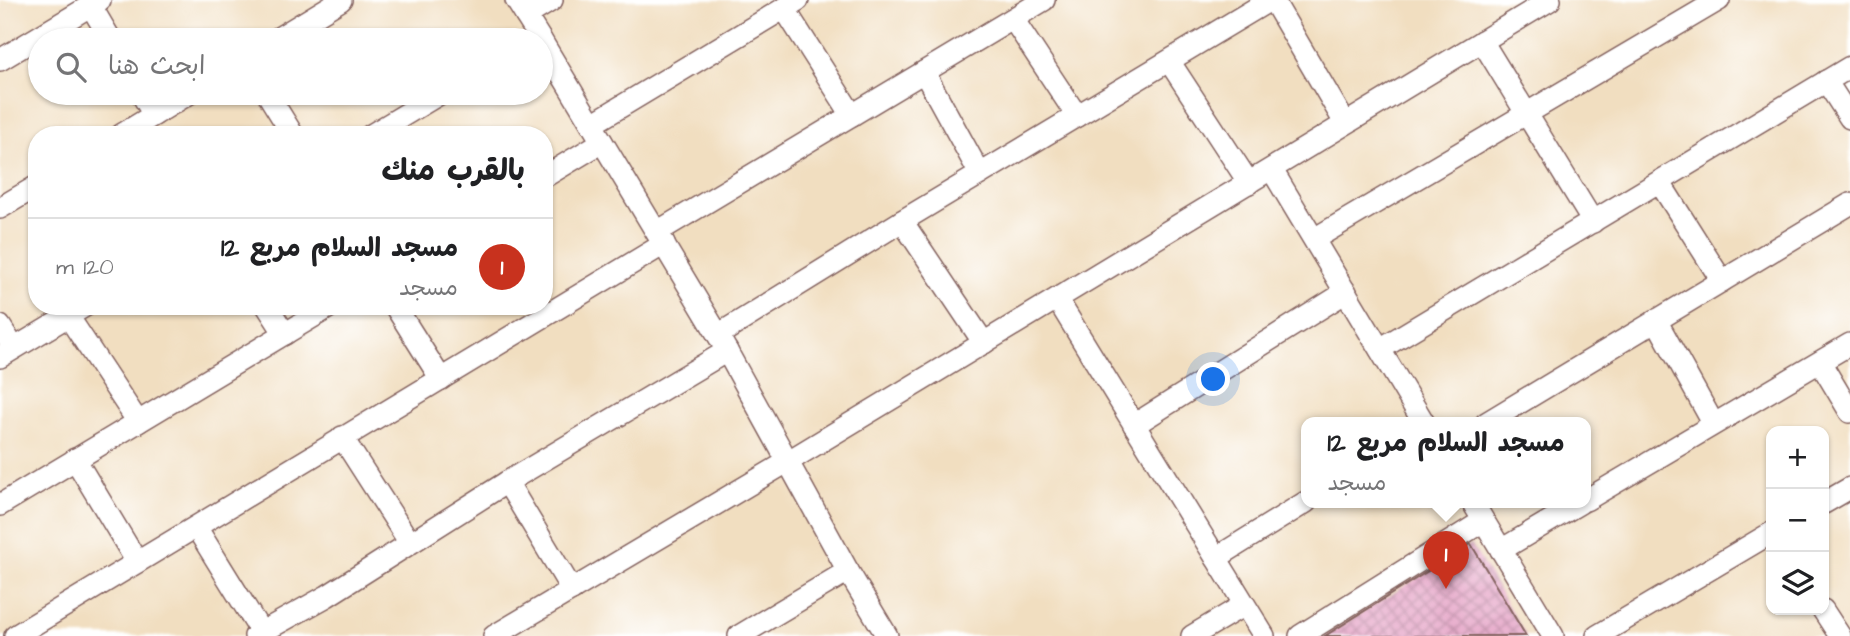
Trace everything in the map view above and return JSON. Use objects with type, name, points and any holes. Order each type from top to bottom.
[{"type":"street","points":[[295,28],[341,0]]},
{"type":"street","points":[[531,28],[521,8],[552,0]]},
{"type":"street","points":[[553,307],[852,115],[1044,0]]},
{"type":"street","points":[[196,527],[258,634],[327,596],[507,482],[722,343],[902,221],[1272,0],[1345,123]]},
{"type":"street","points":[[494,636],[1272,170],[1550,0]]},
{"type":"street","points":[[1314,239],[1719,0]]},
{"type":"street","points":[[54,28],[96,3],[106,28]]},
{"type":"street","points":[[553,170],[597,133],[791,4],[852,115]]},
{"type":"street","points":[[1013,19],[1077,116]]},
{"type":"street","points":[[1482,41],[1593,222]]},
{"type":"street","points":[[0,60],[28,43]]},
{"type":"street","points":[[1170,61],[1250,183]]},
{"type":"street","points":[[553,64],[661,238],[887,636]]},
{"type":"street","points":[[1380,349],[1850,67]]},
{"type":"street","points":[[924,72],[980,174]]},
{"type":"street","points":[[1826,81],[1850,118]]},
{"type":"street","points":[[147,105],[153,116]]},
{"type":"street","points":[[136,126],[171,105]]},
{"type":"street","points":[[274,105],[287,126]]},
{"type":"street","points":[[386,126],[421,105]]},
{"type":"street","points":[[1272,170],[1420,417]]},
{"type":"street","points":[[1660,183],[1722,281]]},
{"type":"street","points":[[2,201],[28,190]]},
{"type":"street","points":[[1496,417],[1850,204]]},
{"type":"street","points":[[902,221],[984,343]]},
{"type":"street","points":[[1134,425],[1346,292]]},
{"type":"street","points":[[1057,299],[1264,636]]},
{"type":"street","points":[[0,326],[7,353],[69,315]]},
{"type":"street","points":[[78,315],[138,422]]},
{"type":"street","points":[[273,315],[285,334]]},
{"type":"street","points":[[0,505],[316,315]]},
{"type":"street","points":[[401,315],[441,379]]},
{"type":"street","points":[[15,636],[441,379],[541,315]]},
{"type":"street","points":[[1656,320],[1713,423]]},
{"type":"street","points":[[1591,496],[1850,344]]},
{"type":"street","points":[[1820,362],[1850,412]]},
{"type":"street","points":[[342,437],[410,543]]},
{"type":"street","points":[[75,460],[137,562]]},
{"type":"street","points":[[507,482],[572,590]]},
{"type":"street","points":[[1829,500],[1850,488]]},
{"type":"street","points":[[1216,558],[1301,505]]},
{"type":"street","points":[[1501,550],[1572,508]]},
{"type":"street","points":[[1300,636],[1478,512],[1553,636]]},
{"type":"street","points":[[1597,636],[1766,536]]},
{"type":"street","points":[[739,636],[848,571]]},
{"type":"street","points":[[1192,636],[1244,605]]},
{"type":"street","points":[[1826,615],[1841,636],[1850,631]]},
{"type":"building","points":[[1471,544],[1526,636],[1325,636]]},
{"type":"place","name":"مسجد السلام مربع 12","points":[[1446,589]]}]
